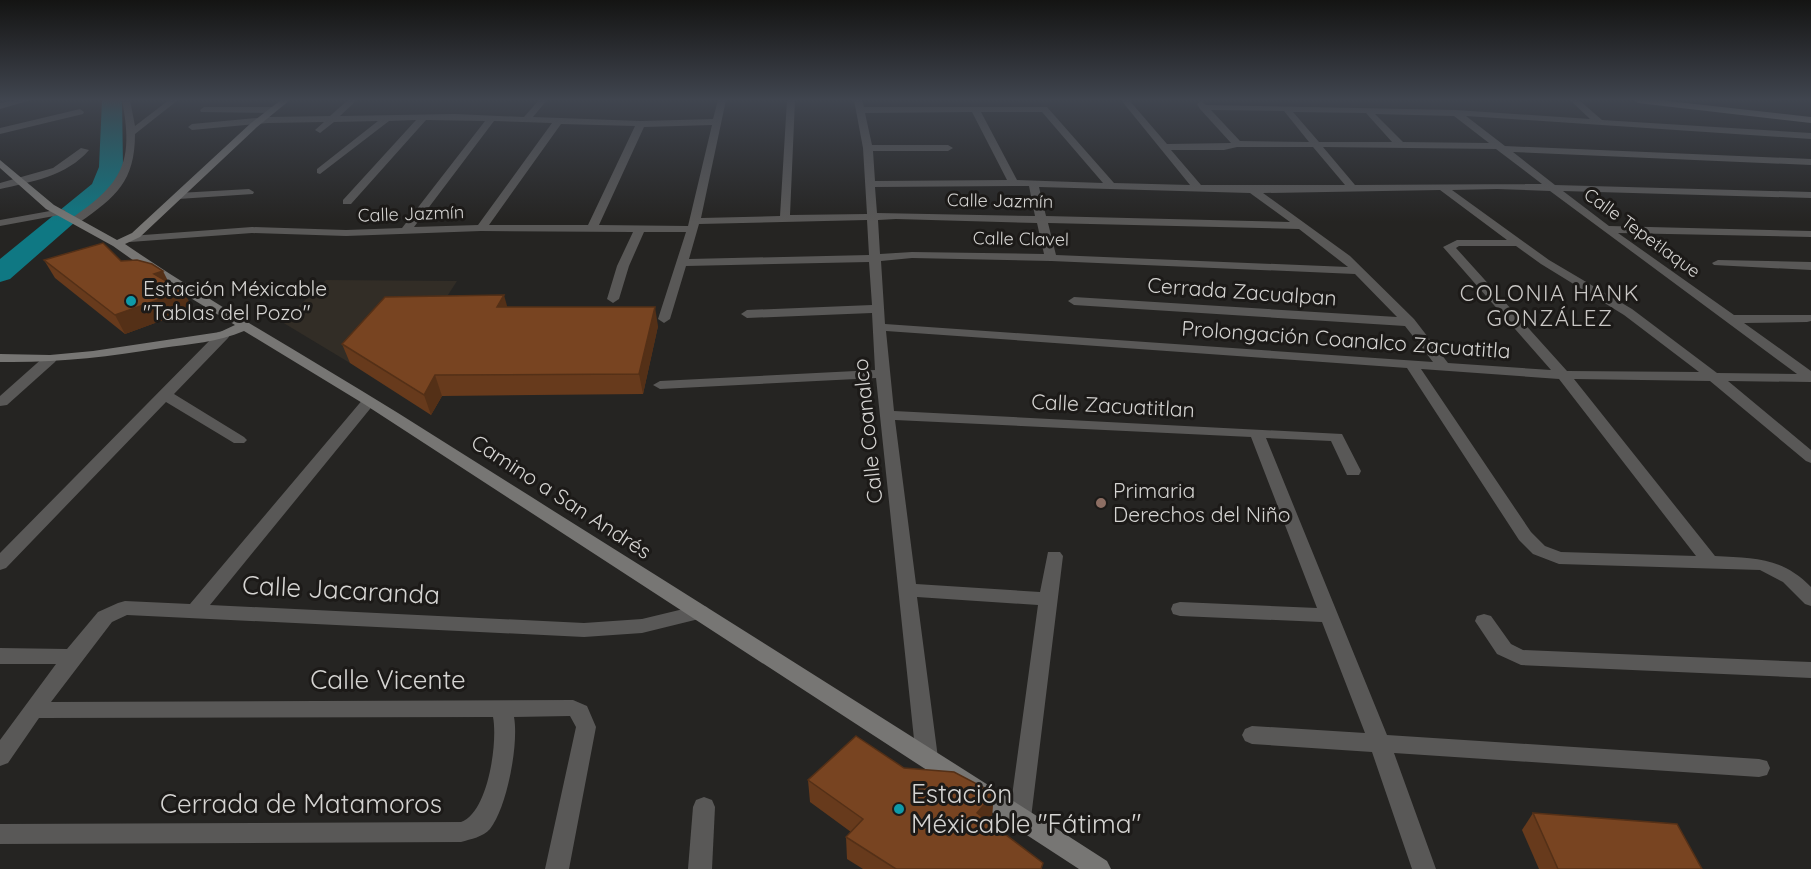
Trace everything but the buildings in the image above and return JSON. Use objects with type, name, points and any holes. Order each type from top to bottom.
[{"type":"main road","points":[[123,242],[178,196],[238,141]]},
{"type":"main road","name":"Camino a San Andrés","points":[[0,163],[50,207],[123,242],[165,277],[369,401],[1099,869]]},
{"type":"main road","points":[[0,357],[50,359],[93,356],[223,335],[246,325]]},
{"type":"street","points":[[0,223],[68,216],[118,186],[128,156],[130,141]]},
{"type":"street","points":[[320,171],[358,141]]},
{"type":"street","points":[[347,202],[403,141]]},
{"type":"street","points":[[405,231],[475,141]]},
{"type":"street","points":[[481,228],[544,141]]},
{"type":"street","points":[[592,229],[633,141]]},
{"type":"street","points":[[664,319],[694,225],[712,141]]},
{"type":"street","points":[[785,218],[789,141]]},
{"type":"street","name":"Calle Coanalco","points":[[867,141],[882,374],[927,758]]},
{"type":"street","points":[[992,141],[1014,183]]},
{"type":"street","points":[[1071,141],[1111,186]]},
{"type":"street","points":[[1159,141],[1198,188]]},
{"type":"street","points":[[1234,141],[1237,144]]},
{"type":"street","points":[[1312,141],[1354,190]]},
{"type":"street","points":[[1396,141],[1400,145]]},
{"type":"street","name":"Calle Tepetlaque","points":[[1492,141],[1606,230],[1811,378]]},
{"type":"street","points":[[1164,147],[1224,147],[1237,144],[1400,145],[1811,162]]},
{"type":"street","points":[[868,148],[948,148]]},
{"type":"street","points":[[0,186],[21,181],[71,162],[84,150]]},
{"type":"street","points":[[871,184],[1014,183],[1252,190],[1551,187],[1811,195]]},
{"type":"street","points":[[1033,184],[1050,258]]},
{"type":"street","points":[[1442,187],[1565,275],[1622,307],[1715,378],[1811,458]]},
{"type":"street","points":[[1252,190],[1333,247],[1409,322],[1445,368]]},
{"type":"street","points":[[178,196],[249,192]]},
{"type":"street","name":"Calle Jazmín","points":[[123,242],[252,230],[340,233],[481,228],[639,230],[785,218],[873,216],[1041,218],[1304,226]]},
{"type":"street","points":[[613,299],[623,266],[639,230]]},
{"type":"street","points":[[1606,230],[1811,234]]},
{"type":"street","points":[[1520,243],[1456,243],[1449,247],[1563,375],[1710,562]]},
{"type":"street","name":"Calle Clavel","points":[[681,263],[844,260],[912,255],[1050,258],[1359,271]]},
{"type":"street","points":[[1718,263],[1811,266]]},
{"type":"street","name":"Cerrada Zacualpan","points":[[1074,301],[1409,322]]},
{"type":"street","points":[[747,314],[877,309]]},
{"type":"street","points":[[1731,319],[1807,318]]},
{"type":"street","name":"Prolongación Coanalco Zacuatitla","points":[[878,327],[1563,375],[1811,378]]},
{"type":"street","points":[[0,564],[223,335]]},
{"type":"street","points":[[2,402],[50,359]]},
{"type":"street","points":[[1412,366],[1526,536],[1539,550],[1559,558],[1761,564],[1784,572],[1811,599]]},
{"type":"street","points":[[660,385],[882,374]]},
{"type":"street","points":[[165,394],[239,440]]},
{"type":"street","points":[[196,610],[369,401]]},
{"type":"street","name":"Calle Zacuatitlan","points":[[887,415],[1336,437],[1353,471]]},
{"type":"street","points":[[1257,434],[1380,744],[1424,869]]},
{"type":"street","points":[[1020,818],[1054,556]]},
{"type":"street","points":[[906,590],[1048,599]]},
{"type":"street","name":"Calle Jacaranda","points":[[0,757],[72,657],[105,617],[117,610],[131,607],[584,630],[619,630],[656,624],[700,612]]},
{"type":"street","points":[[1180,609],[1330,615]]},
{"type":"street","points":[[1484,621],[1504,648],[1521,657],[1811,670]]},
{"type":"street","points":[[0,656],[72,657]]},
{"type":"street","name":"Calle Vicente","points":[[35,710],[564,706],[573,708],[583,719],[586,727],[557,869]]},
{"type":"street","name":"Cerrada de Matamoros","points":[[0,834],[461,832],[470,830],[480,825],[484,819],[506,745],[506,723],[502,708]]},
{"type":"street","points":[[1252,735],[1759,768]]},
{"type":"street","points":[[700,869],[704,807]]},
{"type":"shaded area","points":[[326,280],[457,281],[435,315],[392,316],[350,363],[282,322]]},
{"type":"waterway","points":[[0,273],[103,187],[111,167],[111,141]]},
{"type":"place","name":"Estación Méxicable \"Tablas del Pozo\"","points":[[131,301]]},
{"type":"place","name":"Primaria Derechos del Niño","points":[[1101,503]]},
{"type":"place","name":"Estación Méxicable \"Fátima\"","points":[[899,809]]},
{"type":"district","name":"COLONIA HANK GONZÁLEZ","points":[[1550,306]]}]
